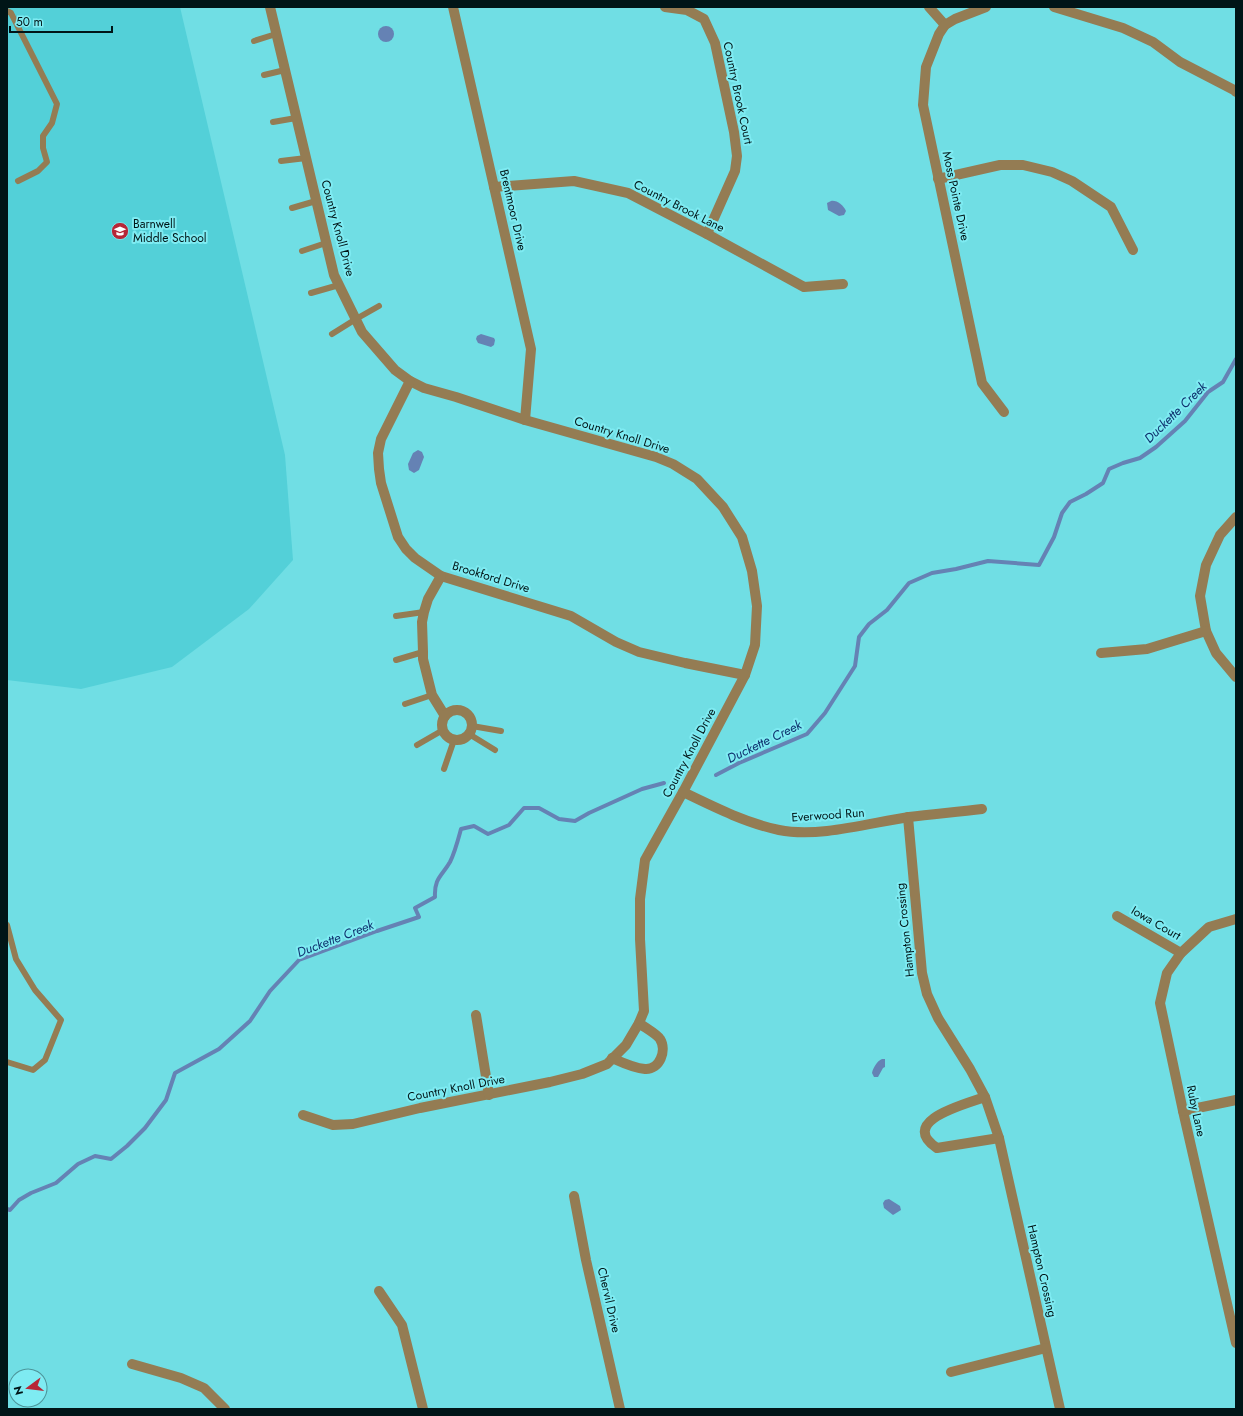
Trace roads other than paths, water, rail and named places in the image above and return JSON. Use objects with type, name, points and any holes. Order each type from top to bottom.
[{"type":"street","name":"Country Knoll Drive","points":[[270,7],[334,275],[362,332],[395,370],[410,381],[424,388],[524,420],[656,457],[673,464],[697,479],[723,507],[742,537],[755,589],[757,606],[755,645],[745,674],[684,792],[645,860],[640,899],[640,933],[644,1011],[626,1045],[607,1064],[582,1074],[489,1095],[420,1108],[353,1124],[333,1125],[303,1115]]},
{"type":"street","name":"Brentmoor Drive","points":[[453,7],[531,349],[524,420]]},
{"type":"street","name":"Country Brook Court","points":[[665,7],[687,10],[704,19],[715,43],[734,132],[737,156],[735,171],[707,234]]},
{"type":"street","points":[[929,7],[945,25],[955,19],[986,7]]},
{"type":"street","points":[[1054,7],[1123,28],[1153,42],[1180,62],[1236,92]]},
{"type":"street","name":"Moss Pointe Drive","points":[[945,25],[926,67],[923,105],[982,383],[1004,412]]},
{"type":"street","points":[[938,179],[1000,165],[1023,165],[1052,172],[1072,181],[1111,207],[1133,250]]},
{"type":"street","name":"Country Brook Lane","points":[[494,187],[574,181],[628,193],[804,287],[843,284]]},
{"type":"street","name":"Brookford Drive","points":[[410,381],[381,439],[379,449],[379,469],[381,483],[398,537],[406,549],[415,558],[441,576],[570,616],[616,642],[639,652],[685,663],[745,674]]},
{"type":"street","points":[[1236,517],[1220,535],[1206,565],[1200,596],[1206,631],[1216,653],[1236,677]]},
{"type":"street","points":[[441,576],[428,599],[424,612],[422,622],[423,659],[432,695],[445,716]]},
{"type":"street","points":[[1101,653],[1147,649],[1206,631]]},
{"type":"street","points":[[455,710],[464,712],[471,719],[471,730],[463,739],[454,740],[448,737],[443,730],[442,723],[445,716],[451,711],[455,710]]},
{"type":"street","name":"Everwood Run","points":[[684,792],[736,816],[779,830],[800,832],[824,831],[878,824],[908,817],[982,809]]},
{"type":"street","name":"Hampton Crossing","points":[[908,817],[919,952],[927,994],[938,1018],[970,1069],[985,1097],[999,1138],[1060,1409]]},
{"type":"street","name":"Iowa Court","points":[[1117,916],[1181,953]]},
{"type":"street","name":"Ruby Lane","points":[[1236,919],[1209,927],[1181,953],[1166,973],[1160,1003],[1236,1343]]},
{"type":"street","points":[[476,1015],[489,1095]]},
{"type":"street","points":[[612,1058],[630,1066],[646,1069],[654,1068],[659,1063],[663,1051],[660,1039],[639,1023]]},
{"type":"street","points":[[985,1097],[934,1117],[925,1127],[924,1132],[929,1142],[937,1148],[999,1138]]},
{"type":"street","points":[[1183,1111],[1236,1100]]},
{"type":"street","name":"Chervil Drive","points":[[574,1196],[586,1260],[620,1409]]},
{"type":"street","points":[[379,1292],[402,1325],[422,1409]]},
{"type":"street","points":[[951,1372],[1046,1348]]},
{"type":"street","points":[[132,1364],[181,1378],[204,1388],[225,1409]]},
{"type":"lane","points":[[7,10],[11,13],[57,104],[52,122],[43,136],[43,148],[47,162],[38,172],[18,181]]},
{"type":"lane","points":[[254,41],[276,34]]},
{"type":"lane","points":[[264,75],[285,70]]},
{"type":"lane","points":[[273,122],[296,118]]},
{"type":"lane","points":[[281,161],[306,158]]},
{"type":"lane","points":[[292,208],[316,201]]},
{"type":"lane","points":[[302,251],[326,243]]},
{"type":"lane","points":[[311,293],[339,285]]},
{"type":"lane","points":[[332,334],[379,306]]},
{"type":"lane","points":[[396,616],[424,612]]},
{"type":"lane","points":[[396,660],[423,652]]},
{"type":"lane","points":[[405,704],[432,695]]},
{"type":"lane","points":[[417,745],[443,730]]},
{"type":"lane","points":[[471,730],[501,731]]},
{"type":"lane","points":[[471,730],[495,750]]},
{"type":"lane","points":[[444,769],[454,740]]},
{"type":"lane","points":[[7,925],[16,959],[35,990],[61,1020],[46,1060],[33,1070],[7,1062]]},
{"type":"waterway","name":"Duckette Creek","points":[[716,775],[739,763],[807,734],[825,713],[855,666],[859,637],[869,624],[887,610],[909,583],[932,573],[988,561],[1039,565],[1054,537],[1062,513],[1070,502],[1103,483],[1109,469],[1140,458],[1156,447],[1185,421],[1208,392],[1223,382],[1236,359]]},
{"type":"waterway","name":"Duckette Creek","points":[[7,1209],[10,1210],[19,1200],[31,1193],[56,1183],[78,1164],[95,1156],[111,1159],[127,1146],[145,1128],[166,1100],[175,1073],[219,1049],[250,1021],[270,991],[299,960],[419,917],[415,908],[435,897],[437,881],[452,858],[461,829],[474,826],[488,834],[509,825],[524,808],[539,808],[559,819],[575,821],[642,789],[664,783]]},
{"type":"place","name":"Barnwell Middle School","points":[[120,231]]}]
